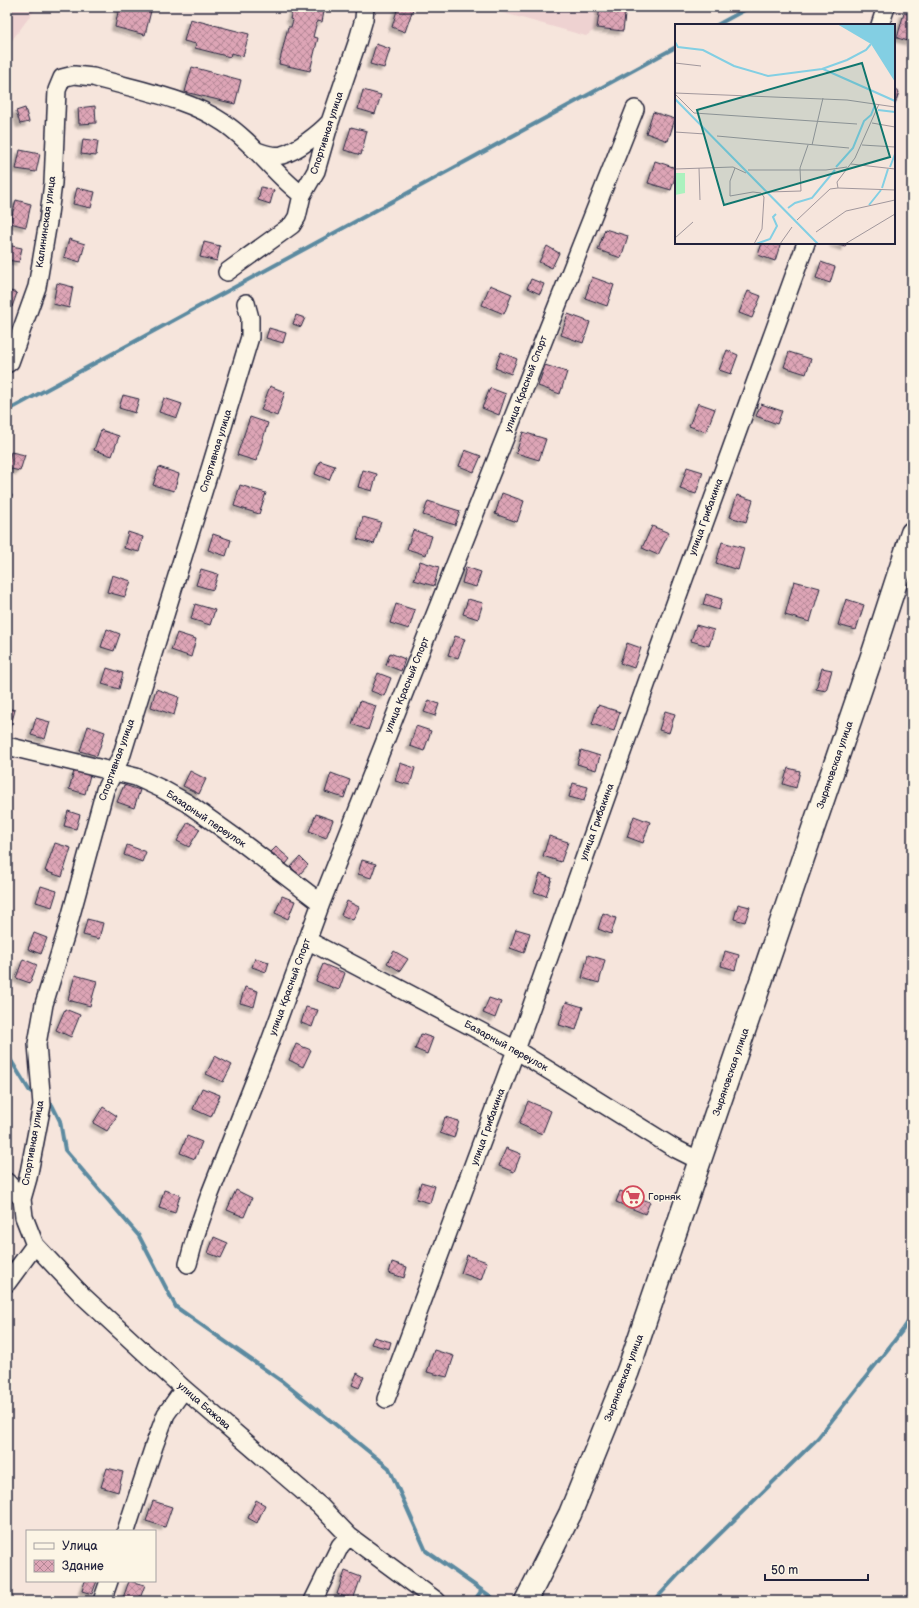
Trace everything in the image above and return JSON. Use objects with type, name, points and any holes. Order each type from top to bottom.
[{"type":"street","name":"Спортивная улица","points":[[227,272],[292,225],[297,217],[302,195],[316,171],[330,122],[357,43],[366,7]]},
{"type":"street","points":[[880,24],[886,7]]},
{"type":"street","name":"Калининская улица","points":[[9,363],[37,286],[53,183],[57,90],[62,78],[74,75],[93,77],[201,109],[225,124],[257,151]]},
{"type":"street","name":"улица Красный Спорт","points":[[188,1264],[196,1234],[210,1194],[268,1047],[321,903],[635,109]]},
{"type":"street","points":[[257,151],[269,155],[283,154],[319,133],[330,122]]},
{"type":"street","points":[[257,151],[289,185],[302,195]]},
{"type":"street","name":"улица Грибакина","points":[[386,1399],[516,1050],[672,612],[806,244]]},
{"type":"street","name":"Спортивная улица","points":[[22,1199],[28,1178],[42,1100],[37,1044],[44,1004],[66,933],[105,790],[122,754],[212,466],[250,337],[250,318],[246,304]]},
{"type":"street","name":"Зыряновская улица","points":[[526,1601],[570,1514],[628,1371],[912,533]]},
{"type":"street","name":"Базарный переулок","points":[[7,746],[136,777],[187,804],[236,838],[321,903]]},
{"type":"street","name":"Базарный переулок","points":[[307,940],[516,1050],[674,1148],[700,1161]]},
{"type":"street","points":[[7,1182],[22,1199]]},
{"type":"street","name":"улица Бажова","points":[[22,1199],[24,1217],[35,1245],[82,1295],[184,1389],[320,1506],[349,1536],[436,1601]]},
{"type":"street","points":[[7,1283],[35,1245]]},
{"type":"street","points":[[126,1530],[166,1414],[184,1389]]},
{"type":"street","points":[[313,1601],[340,1546],[349,1536]]},
{"type":"street","points":[[102,1601],[109,1582]]},
{"type":"shaded area","points":[[7,7],[37,7],[9,44],[7,42]]},
{"type":"shaded area","points":[[482,7],[626,7],[623,31],[597,28],[586,36]]},
{"type":"building","points":[[119,7],[152,7],[145,35],[115,27]]},
{"type":"building","points":[[293,7],[325,7],[322,22],[317,21],[313,37],[318,38],[310,71],[279,64],[288,27],[291,27],[293,20],[290,19]]},
{"type":"building","points":[[398,7],[413,9],[405,32],[392,27]]},
{"type":"building","points":[[600,7],[626,7],[623,31],[597,28]]},
{"type":"building","points":[[904,13],[912,15],[912,42],[897,38]]},
{"type":"building","points":[[190,19],[249,34],[243,56],[231,53],[230,57],[195,48],[196,44],[184,41]]},
{"type":"building","points":[[376,44],[390,49],[384,68],[370,64]]},
{"type":"building","points":[[192,67],[241,80],[235,104],[185,92]]},
{"type":"building","points":[[363,90],[381,95],[375,114],[358,109]]},
{"type":"building","points":[[895,90],[899,92],[895,104]]},
{"type":"building","points":[[95,106],[96,123],[79,124],[78,108]]},
{"type":"building","points":[[25,108],[29,122],[20,124],[16,111]]},
{"type":"building","points":[[653,112],[675,119],[668,141],[646,133]]},
{"type":"building","points":[[351,127],[367,131],[361,155],[344,150]]},
{"type":"building","points":[[83,139],[98,141],[96,156],[81,154]]},
{"type":"building","points":[[20,150],[40,154],[36,172],[16,169]]},
{"type":"building","points":[[655,161],[675,168],[675,177],[671,190],[648,183]]},
{"type":"building","points":[[261,187],[274,190],[270,204],[258,200]]},
{"type":"building","points":[[77,188],[95,192],[91,208],[73,204]]},
{"type":"building","points":[[16,200],[31,204],[26,227],[10,223]]},
{"type":"building","points":[[605,229],[628,236],[621,258],[598,250]]},
{"type":"building","points":[[69,239],[85,244],[80,262],[64,257]]},
{"type":"building","points":[[204,242],[220,246],[217,261],[200,257]]},
{"type":"building","points":[[762,244],[780,245],[775,261],[758,255]]},
{"type":"building","points":[[836,244],[846,244],[845,247]]},
{"type":"building","points":[[7,245],[22,248],[19,262],[7,260]]},
{"type":"building","points":[[547,246],[559,253],[552,268],[539,262]]},
{"type":"building","points":[[821,262],[835,267],[830,283],[816,278]]},
{"type":"building","points":[[592,277],[614,285],[607,306],[585,298]]},
{"type":"building","points":[[531,279],[544,284],[540,294],[527,288]]},
{"type":"building","points":[[57,283],[73,287],[69,308],[53,304]]},
{"type":"building","points":[[490,285],[512,294],[504,314],[482,305]]},
{"type":"building","points":[[7,290],[17,293],[12,307],[7,306]]},
{"type":"building","points":[[748,291],[761,296],[752,318],[739,313]]},
{"type":"building","points":[[568,314],[590,322],[583,343],[561,335]]},
{"type":"building","points":[[296,315],[305,318],[301,327],[293,324]]},
{"type":"building","points":[[269,328],[286,333],[283,343],[266,338]]},
{"type":"building","points":[[727,350],[738,355],[731,374],[719,370]]},
{"type":"building","points":[[501,352],[517,359],[511,374],[495,368]]},
{"type":"building","points":[[789,352],[811,359],[806,374],[784,367]]},
{"type":"building","points":[[545,365],[567,372],[560,394],[538,386]]},
{"type":"building","points":[[270,386],[285,392],[277,416],[261,410]]},
{"type":"building","points":[[490,388],[506,394],[499,415],[482,408]]},
{"type":"building","points":[[123,395],[139,399],[135,413],[119,408]]},
{"type":"building","points":[[164,398],[182,404],[177,418],[159,412]]},
{"type":"building","points":[[698,403],[715,409],[706,432],[689,426]]},
{"type":"building","points":[[761,404],[782,411],[777,424],[756,416]]},
{"type":"building","points":[[250,417],[268,423],[256,461],[237,455]]},
{"type":"building","points":[[101,430],[119,436],[112,456],[94,450]]},
{"type":"building","points":[[523,432],[546,439],[539,460],[516,453]]},
{"type":"building","points":[[465,450],[481,456],[474,472],[459,466]]},
{"type":"building","points":[[11,452],[25,455],[20,471],[7,468]]},
{"type":"building","points":[[320,461],[335,466],[329,480],[315,474]]},
{"type":"building","points":[[159,467],[179,474],[174,491],[153,485]]},
{"type":"building","points":[[687,467],[703,472],[696,494],[680,489]]},
{"type":"building","points":[[363,470],[377,474],[372,491],[358,487]]},
{"type":"building","points":[[240,485],[266,493],[259,514],[234,506]]},
{"type":"building","points":[[7,493],[12,495],[7,511]]},
{"type":"building","points":[[502,493],[524,501],[517,522],[495,514]]},
{"type":"building","points":[[737,495],[753,500],[746,522],[730,517]]},
{"type":"building","points":[[428,501],[460,511],[455,525],[423,515]]},
{"type":"building","points":[[363,517],[381,522],[374,544],[357,539]]},
{"type":"building","points":[[652,526],[669,533],[658,555],[642,548]]},
{"type":"building","points":[[413,530],[432,536],[426,555],[407,549]]},
{"type":"building","points":[[128,532],[143,537],[139,552],[124,548]]},
{"type":"building","points":[[213,534],[231,540],[226,556],[208,550]]},
{"type":"building","points":[[722,542],[744,548],[738,570],[716,563]]},
{"type":"building","points":[[420,561],[439,567],[434,586],[414,580]]},
{"type":"building","points":[[466,567],[481,572],[476,587],[462,583]]},
{"type":"building","points":[[201,569],[218,574],[213,590],[196,585]]},
{"type":"building","points":[[112,575],[131,581],[125,597],[107,592]]},
{"type":"building","points":[[794,581],[820,588],[810,622],[785,615]]},
{"type":"building","points":[[706,594],[722,599],[719,610],[703,605]]},
{"type":"building","points":[[468,599],[483,603],[478,619],[463,614]]},
{"type":"building","points":[[846,599],[864,605],[856,630],[838,625]]},
{"type":"building","points":[[195,604],[215,610],[210,625],[191,619]]},
{"type":"building","points":[[396,604],[415,610],[409,629],[390,623]]},
{"type":"building","points":[[696,625],[714,630],[709,646],[691,641]]},
{"type":"building","points":[[107,629],[120,634],[114,651],[101,647]]},
{"type":"building","points":[[177,633],[196,639],[191,657],[171,650]]},
{"type":"building","points":[[455,636],[465,639],[458,658],[448,655]]},
{"type":"building","points":[[627,643],[641,648],[634,668],[620,663]]},
{"type":"building","points":[[390,653],[405,659],[401,671],[386,665]]},
{"type":"building","points":[[107,668],[123,673],[119,689],[102,684]]},
{"type":"building","points":[[822,668],[832,670],[826,691],[816,689]]},
{"type":"building","points":[[378,673],[391,678],[384,696],[371,691]]},
{"type":"building","points":[[156,689],[179,697],[174,715],[151,707]]},
{"type":"building","points":[[429,700],[439,704],[435,716],[424,712]]},
{"type":"building","points":[[360,701],[376,706],[368,730],[352,724]]},
{"type":"building","points":[[598,705],[620,712],[614,731],[592,724]]},
{"type":"building","points":[[7,708],[15,710],[8,736],[7,736]]},
{"type":"building","points":[[665,711],[675,714],[669,733],[659,730]]},
{"type":"building","points":[[36,718],[50,722],[45,739],[31,735]]},
{"type":"building","points":[[88,726],[105,732],[97,756],[80,751]]},
{"type":"building","points":[[416,726],[431,731],[424,751],[410,746]]},
{"type":"building","points":[[581,750],[600,756],[596,770],[577,764]]},
{"type":"building","points":[[400,763],[415,768],[410,785],[395,781]]},
{"type":"building","points":[[788,768],[800,771],[796,788],[783,784]]},
{"type":"building","points":[[74,771],[90,775],[85,794],[69,789]]},
{"type":"building","points":[[190,771],[206,779],[199,794],[183,786]]},
{"type":"building","points":[[331,773],[350,780],[344,798],[325,792]]},
{"type":"building","points":[[573,783],[588,787],[584,801],[569,797]]},
{"type":"building","points":[[124,785],[140,790],[134,808],[117,802]]},
{"type":"building","points":[[68,811],[80,815],[76,829],[64,826]]},
{"type":"building","points":[[316,814],[333,820],[326,838],[309,831]]},
{"type":"building","points":[[634,816],[650,822],[643,843],[627,837]]},
{"type":"building","points":[[188,822],[200,829],[189,847],[177,841]]},
{"type":"building","points":[[549,836],[568,842],[561,862],[543,856]]},
{"type":"building","points":[[55,843],[71,848],[62,877],[45,871]]},
{"type":"building","points":[[127,845],[146,852],[142,862],[124,855]]},
{"type":"building","points":[[276,847],[290,859],[286,864],[271,852]]},
{"type":"building","points":[[300,857],[308,865],[299,875],[291,867]]},
{"type":"building","points":[[362,860],[376,864],[371,878],[358,874]]},
{"type":"building","points":[[540,874],[552,878],[546,896],[534,892]]},
{"type":"building","points":[[41,886],[57,891],[52,907],[36,902]]},
{"type":"building","points":[[282,896],[295,901],[288,919],[275,913]]},
{"type":"building","points":[[347,901],[359,907],[353,920],[341,915]]},
{"type":"building","points":[[738,904],[750,907],[745,922],[734,919]]},
{"type":"building","points":[[603,913],[616,918],[611,934],[598,929]]},
{"type":"building","points":[[87,919],[103,923],[99,939],[83,935]]},
{"type":"building","points":[[516,929],[530,933],[524,953],[510,948]]},
{"type":"building","points":[[34,933],[47,938],[41,954],[28,949]]},
{"type":"building","points":[[394,951],[408,959],[400,971],[387,963]]},
{"type":"building","points":[[725,951],[739,955],[735,970],[721,966]]},
{"type":"building","points":[[588,955],[605,960],[599,983],[582,978]]},
{"type":"building","points":[[255,958],[269,962],[266,972],[252,967]]},
{"type":"building","points":[[23,959],[37,965],[30,983],[16,978]]},
{"type":"building","points":[[323,964],[345,973],[339,990],[316,981]]},
{"type":"building","points":[[75,975],[97,981],[90,1006],[68,1000]]},
{"type":"building","points":[[245,987],[258,991],[254,1007],[240,1003]]},
{"type":"building","points":[[489,998],[501,1002],[495,1018],[483,1013]]},
{"type":"building","points":[[566,1002],[583,1007],[576,1030],[559,1025]]},
{"type":"building","points":[[306,1007],[318,1010],[312,1027],[301,1023]]},
{"type":"building","points":[[65,1009],[80,1015],[71,1037],[56,1030]]},
{"type":"building","points":[[421,1034],[433,1038],[427,1054],[415,1049]]},
{"type":"building","points":[[296,1044],[311,1050],[303,1067],[289,1060]]},
{"type":"building","points":[[215,1056],[232,1065],[223,1082],[206,1074]]},
{"type":"building","points":[[202,1088],[220,1095],[211,1117],[193,1109]]},
{"type":"building","points":[[528,1101],[551,1111],[542,1134],[519,1124]]},
{"type":"building","points":[[103,1107],[117,1116],[107,1131],[93,1123]]},
{"type":"building","points":[[445,1117],[459,1121],[454,1138],[440,1133]]},
{"type":"building","points":[[187,1136],[202,1142],[195,1159],[180,1153]]},
{"type":"building","points":[[506,1148],[521,1154],[514,1172],[499,1166]]},
{"type":"building","points":[[421,1182],[435,1186],[430,1203],[416,1199]]},
{"type":"building","points":[[164,1190],[180,1195],[175,1213],[159,1208]]},
{"type":"building","points":[[236,1190],[252,1198],[244,1217],[227,1210]]},
{"type":"building","points":[[620,1191],[650,1202],[645,1214],[616,1202]]},
{"type":"building","points":[[214,1237],[228,1243],[221,1258],[208,1253]]},
{"type":"building","points":[[467,1255],[487,1262],[481,1280],[461,1273]]},
{"type":"building","points":[[392,1262],[407,1267],[404,1278],[389,1273]]},
{"type":"building","points":[[374,1337],[391,1342],[389,1349],[371,1344]]},
{"type":"building","points":[[434,1350],[454,1356],[447,1377],[427,1372]]},
{"type":"building","points":[[357,1373],[364,1377],[359,1388],[352,1385]]},
{"type":"building","points":[[107,1468],[123,1472],[118,1492],[101,1487]]},
{"type":"building","points":[[256,1500],[265,1505],[257,1523],[248,1518]]},
{"type":"building","points":[[153,1501],[172,1507],[165,1527],[146,1521]]},
{"type":"building","points":[[345,1571],[361,1577],[353,1600],[337,1594]]},
{"type":"building","points":[[85,1582],[97,1582],[92,1594],[82,1591]]},
{"type":"building","points":[[129,1582],[145,1585],[139,1601],[122,1601]]},
{"type":"waterway","points":[[719,24],[750,7]]},
{"type":"waterway","points":[[7,411],[675,48]]},
{"type":"waterway","points":[[7,1054],[29,1090],[36,1095]]},
{"type":"waterway","points":[[47,1102],[52,1105],[60,1121],[65,1150],[139,1236],[176,1307],[283,1382],[389,1468],[426,1551],[497,1601]]},
{"type":"waterway","points":[[654,1601],[679,1574],[818,1438],[902,1331],[912,1316]]},
{"type":"waterway","points":[[474,1601],[482,1590]]},
{"type":"place","name":"Горняк","points":[[633,1197]]}]
